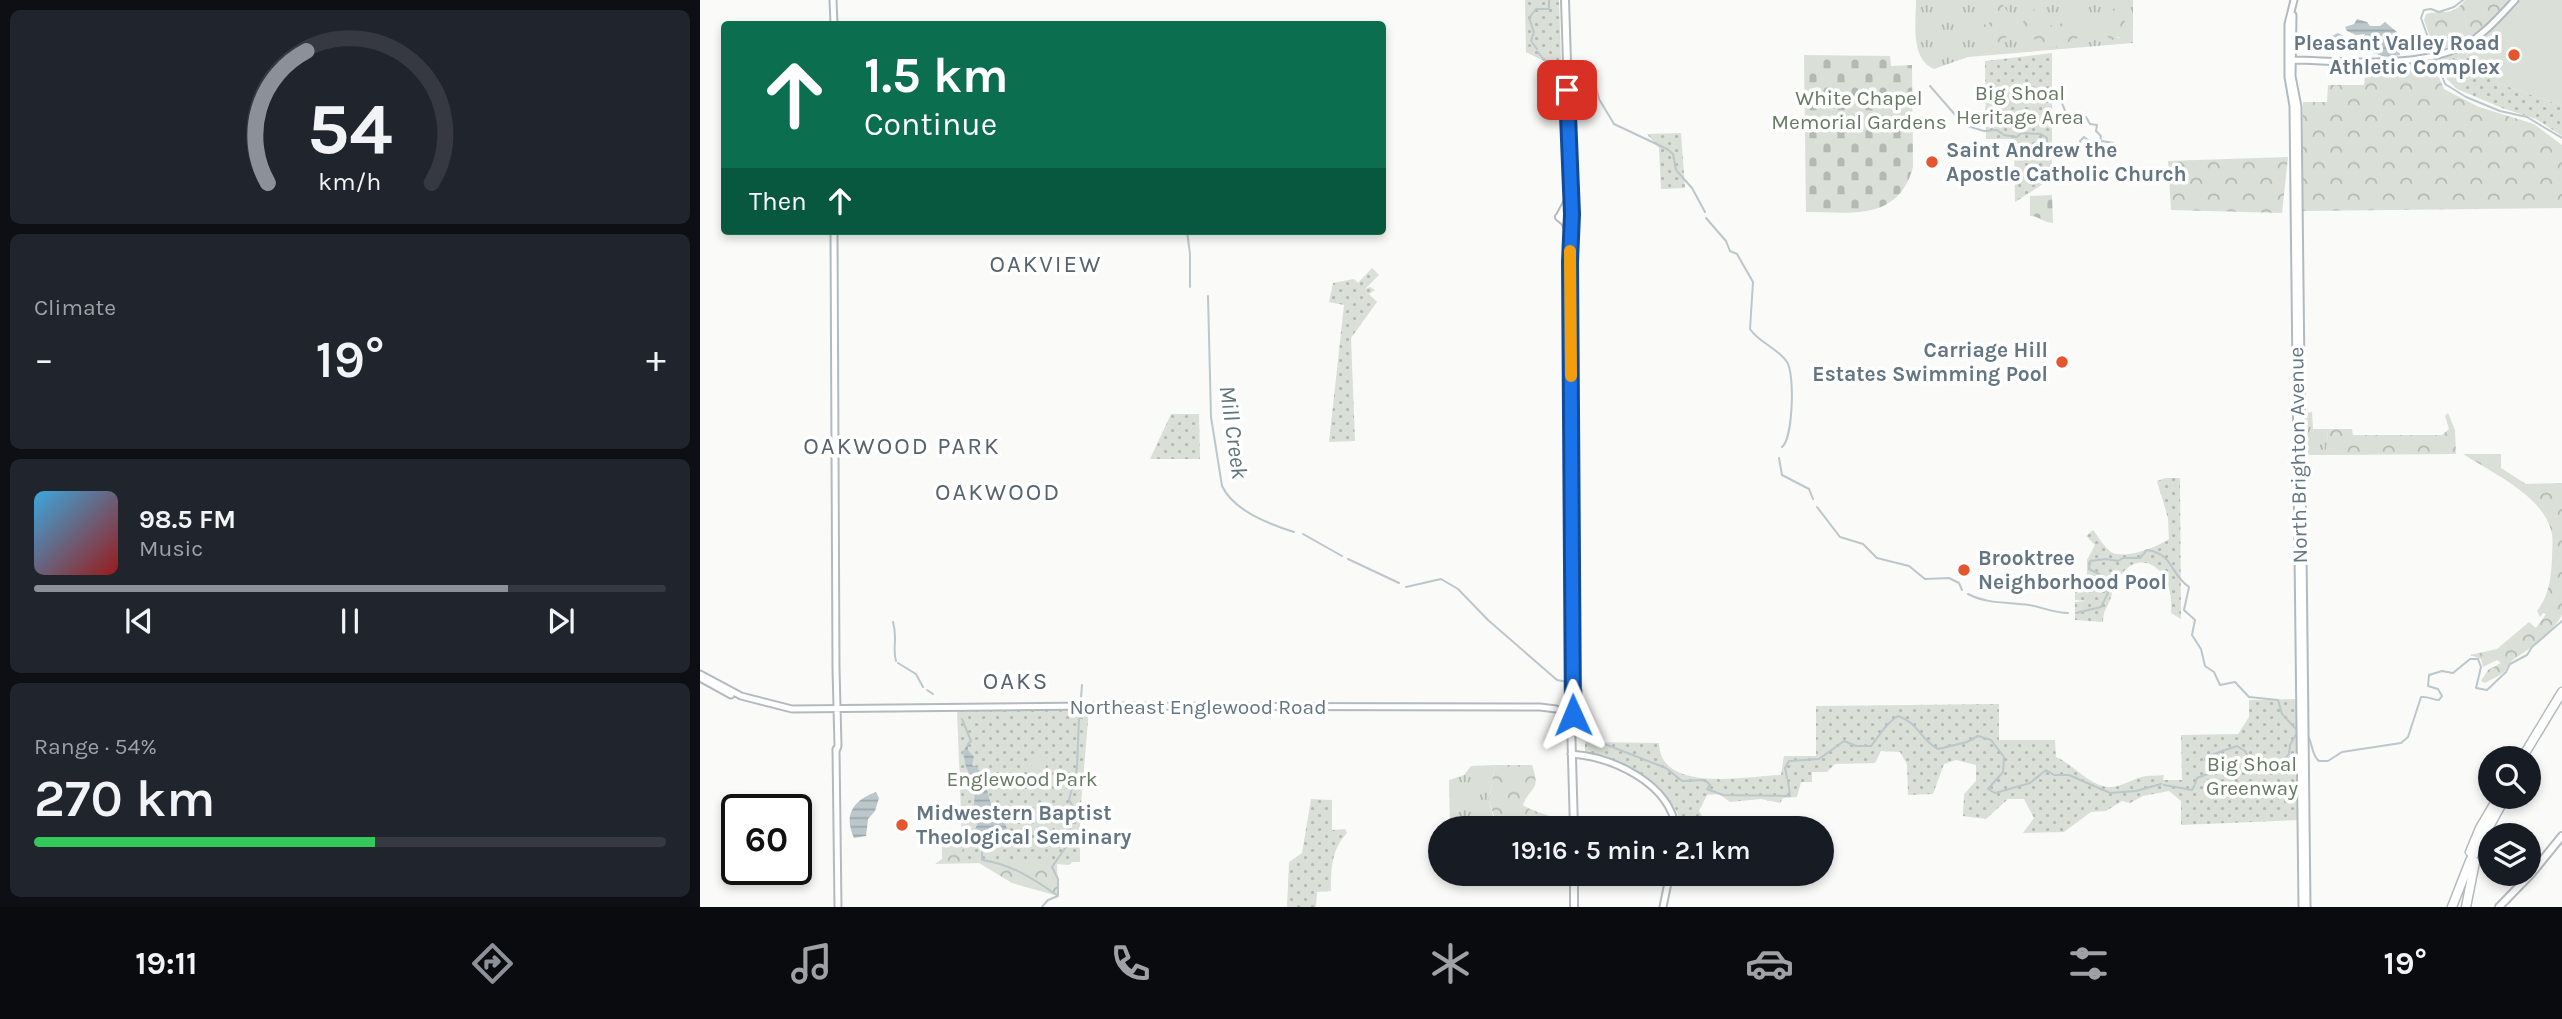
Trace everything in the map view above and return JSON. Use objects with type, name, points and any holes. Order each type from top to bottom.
[{"type":"highway","points":[[2529,746],[2562,692]]},
{"type":"highway","points":[[2536,746],[2562,702]]},
{"type":"highway","points":[[2449,907],[2480,828],[2491,809]]},
{"type":"highway","points":[[2449,907],[2478,847]]},
{"type":"highway","points":[[2466,907],[2478,850]]},
{"type":"main road","points":[[834,0],[834,21]]},
{"type":"main road","points":[[1565,0],[1569,181],[1565,216],[1570,249],[1571,723],[1574,755]]},
{"type":"main road","points":[[2293,60],[2405,61],[2425,57],[2458,48],[2478,36],[2515,0]]},
{"type":"main road","name":"North Brighton Avenue","points":[[2294,2],[2292,76],[2298,107],[2304,907]]},
{"type":"main road","name":"North Brighton Avenue","points":[[2294,2],[2288,24],[2288,72],[2293,106],[2304,724]]},
{"type":"main road","points":[[1569,181],[1565,216],[1570,249]]},
{"type":"main road","points":[[834,235],[838,907]]},
{"type":"main road","name":"Northeast Englewood Road","points":[[700,676],[740,696],[784,709],[1540,707],[1573,715]]},
{"type":"main road","points":[[1565,712],[1571,723]]},
{"type":"main road","points":[[1573,715],[1574,816]]},
{"type":"main road","points":[[1574,755],[1612,765],[1650,783],[1667,803],[1672,816]]},
{"type":"main road","points":[[2502,907],[2562,836]]},
{"type":"main road","points":[[2502,907],[2562,842]]},
{"type":"main road","points":[[1574,886],[1574,907]]},
{"type":"main road","points":[[1663,907],[1667,886]]},
{"type":"green space","points":[[1525,0],[1559,0],[1561,61],[1546,62],[1526,52]]},
{"type":"green space","points":[[1916,0],[2133,0],[2133,31],[2120,10],[2108,20],[2111,18],[2115,38],[2123,37],[2133,40],[2133,43],[1968,57],[1934,69],[1926,64],[1918,49],[1915,29]]},
{"type":"green space","points":[[2465,0],[2512,0],[2477,31],[2458,43],[2435,51],[2424,20],[2426,14],[2451,11]]},
{"type":"green space","name":"Pleasant Valley Road Athletic Complex","points":[[2520,0],[2562,0],[2562,106],[2498,83],[2460,49],[2477,40]]},
{"type":"green space","points":[[2001,2],[2010,15],[2012,29],[2021,41],[2009,35],[2003,40],[2003,44],[1991,51],[1989,50],[1992,43],[1988,39],[1983,49],[1977,50],[1976,35],[1991,22]]},
{"type":"green space","points":[[2036,8],[2042,19],[2054,27],[2077,18],[2084,29],[2072,45],[2047,48],[2039,44],[2029,32],[2026,37],[2021,28],[2026,15]]},
{"type":"green space","points":[[2116,8],[2124,12],[2125,22],[2133,31],[2133,40],[2118,37],[2109,42],[2107,34],[2111,19],[2100,34],[2097,32],[2102,17]]},
{"type":"green space","points":[[2460,49],[2498,83],[2562,106],[2562,136],[2536,119],[2457,89],[2447,79],[2436,55]]},
{"type":"green space","name":"Big Shoal Heritage Area","points":[[2052,53],[2052,172],[2046,182],[2015,202],[2014,139],[1986,139],[1985,61]]},
{"type":"green space","name":"White Chapel Memorial Gardens","points":[[1804,55],[1890,56],[1891,66],[1912,65],[1913,167],[1906,185],[1896,197],[1884,205],[1856,212],[1806,212]]},
{"type":"green space","points":[[2431,58],[2444,89],[2479,107],[2534,124],[2562,145],[2562,208],[2301,211],[2303,102],[2327,102],[2328,85],[2364,85],[2366,65],[2407,65]]},
{"type":"green space","points":[[1681,133],[1685,188],[1661,189],[1659,148],[1647,134]]},
{"type":"green space","points":[[2288,157],[2282,213],[2171,210],[2168,161]]},
{"type":"green space","points":[[2052,195],[2053,223],[2030,216],[2030,196]]},
{"type":"green space","points":[[1372,268],[1379,275],[1365,289],[1370,287],[1375,290],[1369,294],[1377,302],[1351,338],[1355,441],[1329,442],[1344,305],[1329,302],[1333,283],[1354,279],[1358,283]]},
{"type":"green space","points":[[2312,412],[2313,429],[2328,429],[2326,455],[2305,455],[2305,413]]},
{"type":"green space","points":[[2448,413],[2455,430],[2456,454],[2326,455],[2328,429],[2352,429],[2353,435],[2442,435],[2449,429],[2445,416]]},
{"type":"green space","points":[[1171,414],[1199,414],[1200,459],[1150,459]]},
{"type":"green space","points":[[2463,454],[2501,454],[2501,468],[2526,484],[2562,483],[2562,615],[2547,634],[2512,660],[2504,672],[2485,683],[2481,681],[2488,670],[2501,663],[2497,660],[2483,667],[2481,659],[2470,655],[2497,649],[2529,622],[2536,628],[2546,614],[2543,613],[2540,617],[2537,611],[2549,586],[2552,538],[2550,527],[2536,504],[2513,485]]},
{"type":"green space","points":[[2180,478],[2181,619],[2171,613],[2171,595],[2166,580],[2149,564],[2138,563],[2128,568],[2118,579],[2103,622],[2075,620],[2075,602],[2086,601],[2075,600],[2075,589],[2087,588],[2087,560],[2095,545],[2086,536],[2093,530],[2111,552],[2117,554],[2132,554],[2169,539],[2168,518],[2157,481]]},
{"type":"green space","name":"Big Shoal Greenway","points":[[2296,699],[2299,820],[2181,825],[2181,801],[2169,791],[2143,796],[2130,803],[2122,801],[2106,811],[2091,812],[2064,832],[2023,833],[2034,818],[2024,799],[2008,799],[1986,819],[1963,816],[1964,794],[1976,781],[1976,765],[1956,760],[1944,764],[1933,794],[1908,795],[1907,764],[1900,752],[1881,751],[1875,763],[1835,764],[1827,772],[1812,772],[1812,782],[1801,782],[1797,797],[1783,798],[1780,803],[1761,799],[1730,802],[1719,794],[1707,795],[1699,811],[1702,816],[1678,816],[1666,795],[1647,777],[1624,765],[1585,752],[1585,742],[1659,743],[1663,759],[1674,770],[1689,776],[1728,779],[1781,775],[1784,756],[1816,756],[1816,706],[1999,704],[1999,740],[2055,740],[2056,757],[2093,782],[2112,787],[2146,776],[2164,775],[2163,780],[2182,780],[2181,735],[2238,734],[2249,717],[2249,700]]},
{"type":"green space","name":"Englewood Park","points":[[1089,709],[1080,816],[1080,862],[963,863],[957,710]]},
{"type":"green space","points":[[1034,753],[1048,756],[1041,789],[1027,786]]},
{"type":"green space","points":[[1495,765],[1489,801],[1493,816],[1450,816],[1449,780],[1464,775],[1471,766]]},
{"type":"green space","points":[[1495,765],[1532,765],[1536,780],[1523,805],[1550,816],[1494,816],[1489,801]]},
{"type":"green space","points":[[1311,799],[1332,800],[1332,830],[1345,829],[1347,833],[1335,853],[1331,891],[1317,892],[1316,907],[1287,907],[1289,862],[1302,853]]},
{"type":"green space","points":[[957,838],[976,850],[1075,860],[1069,865],[1057,864],[1058,896],[1012,883],[979,863],[935,864],[942,859],[942,846]]},
{"type":"shaded area","points":[[2357,19],[2370,26],[2380,26],[2385,22],[2397,32],[2400,55],[2385,57],[2363,49],[2342,49],[2332,40],[2332,36],[2338,33],[2353,41],[2362,39],[2365,34],[2356,35],[2345,27],[2354,24]]},
{"type":"shaded area","points":[[968,743],[968,750],[974,757],[972,765],[981,772],[992,806],[1006,827],[1011,843],[1008,847],[981,843],[973,834],[978,823],[977,810],[974,808],[975,785],[966,767],[963,752]]},
{"type":"shaded area","points":[[876,792],[879,798],[875,811],[868,819],[866,836],[854,838],[850,815],[856,804]]},
{"type":"waterway","points":[[1537,49],[1531,41],[1534,32],[1529,18],[1536,9],[1549,9],[1549,0]]},
{"type":"waterway","points":[[2463,0],[2454,7],[2439,12],[2424,10],[2421,18],[2445,84],[2466,97],[2500,111],[2527,117],[2562,138]]},
{"type":"waterway","points":[[1538,52],[1544,60],[1561,64]]},
{"type":"waterway","points":[[1570,67],[1578,69],[1596,87],[1599,99],[1614,124],[1673,154],[1676,170],[1692,188],[1705,212]]},
{"type":"waterway","points":[[1930,86],[1964,125],[1984,131],[1997,130],[2004,135],[2017,137],[2021,133],[2041,134],[2047,138],[2047,145],[2051,147]]},
{"type":"waterway","points":[[2061,101],[2066,113],[2075,115],[2076,121],[2086,117],[2090,124],[2097,125],[2100,142]]},
{"type":"waterway","points":[[2055,146],[2074,150],[2084,137],[2095,145],[2102,141],[2113,143]]},
{"type":"waterway","points":[[2025,152],[2037,143],[2047,145]]},
{"type":"waterway","points":[[1706,218],[1726,241],[1730,251],[1737,254],[1753,282],[1750,329],[1779,353],[1790,369],[1791,419],[1782,447]]},
{"type":"waterway","name":"Mill Creek","points":[[1188,235],[1190,287]]},
{"type":"waterway","name":"Mill Creek","points":[[1208,296],[1211,417],[1222,486],[1243,509],[1263,521],[1294,532]]},
{"type":"waterway","points":[[1779,458],[1782,475],[1809,489],[1813,499]]},
{"type":"waterway","points":[[1817,507],[1840,537],[1863,544],[1877,558],[1909,566],[1925,579],[1949,578],[1959,583],[1962,590]]},
{"type":"waterway","name":"Mill Creek","points":[[1303,534],[1342,556]]},
{"type":"waterway","points":[[2076,613],[2101,607],[2108,593],[2103,576],[2089,569],[2090,561],[2118,561],[2123,558],[2140,558],[2147,550],[2156,552],[2167,560],[2189,587],[2184,610],[2195,620],[2192,635],[2201,649],[2205,666],[2214,672],[2220,685],[2235,682],[2249,697],[2278,700],[2282,714],[2297,730]]},
{"type":"waterway","name":"Mill Creek","points":[[1348,559],[1399,583]]},
{"type":"waterway","name":"Mill Creek","points":[[1406,587],[1441,579],[1458,589],[1488,620],[1557,680],[1567,682]]},
{"type":"waterway","points":[[1968,594],[1990,601],[2068,613]]},
{"type":"waterway","name":"Mill Creek","points":[[2306,734],[2319,761],[2328,761],[2342,752],[2401,743],[2408,737],[2421,697],[2439,700],[2442,696],[2438,689],[2428,686],[2429,675],[2442,671],[2453,673],[2470,659],[2478,659],[2481,667],[2476,688],[2487,690],[2506,672],[2510,664],[2527,655],[2532,647],[2562,621]]},
{"type":"waterway","points":[[893,622],[896,661]]},
{"type":"waterway","points":[[898,663],[916,674],[923,687]]},
{"type":"waterway","points":[[1081,697],[1082,685]]},
{"type":"waterway","name":"Mill Creek","points":[[1577,687],[1582,690],[1582,714]]},
{"type":"waterway","points":[[927,690],[933,694]]},
{"type":"waterway","name":"Mill Creek","points":[[1787,778],[1785,768],[1789,761],[1819,759],[1844,741],[1856,746],[1871,746],[1898,716],[1911,723],[1938,749],[1967,742],[1978,736],[1991,740],[2004,757],[2003,772],[1988,789],[1995,793],[2030,783],[2046,770],[2054,775],[2069,775],[2110,793],[2136,791],[2161,784]]},
{"type":"waterway","points":[[1074,808],[1069,800],[1077,768],[1079,717]]},
{"type":"waterway","points":[[962,719],[971,741],[968,744]]},
{"type":"waterway","name":"Mill Creek","points":[[1582,720],[1583,730],[1602,743],[1666,768],[1682,781],[1705,780],[1710,785],[1707,789],[1723,795],[1790,796],[1788,781]]},
{"type":"waterway","name":"Mill Creek","points":[[2195,784],[2197,778],[2210,773],[2205,759],[2208,756],[2237,746],[2245,751],[2251,762],[2266,764],[2281,761],[2289,754],[2290,745],[2297,733]]},
{"type":"waterway","name":"Mill Creek","points":[[2164,785],[2192,790],[2194,786]]},
{"type":"waterway","points":[[1042,907],[1048,900],[1058,896],[1058,879],[1052,867],[1068,844],[1070,826],[1074,821],[1071,814],[1073,810]]},
{"type":"waterway","points":[[982,848],[982,860],[1012,869],[1058,896]]},
{"type":"slow traffic","points":[[1570,251],[1571,376]]},
{"type":"place","name":"Pleasant Valley Road Athletic Complex","points":[[2514,55]]},
{"type":"place","name":"Saint Andrew the Apostle Catholic Church","points":[[1932,162]]},
{"type":"place","name":"Carriage Hill Estates Swimming Pool","points":[[2062,362]]},
{"type":"place","name":"Brooktree Neighborhood Pool","points":[[1964,570]]},
{"type":"place","name":"Midwestern Baptist Theological Seminary","points":[[902,825]]},
{"type":"district","name":"OAKVIEW","points":[[1046,264]]},
{"type":"district","name":"OAKWOOD PARK","points":[[902,446]]},
{"type":"district","name":"OAKWOOD","points":[[998,492]]},
{"type":"district","name":"OAKS","points":[[1016,681]]},
{"type":"route","points":[[1567,90],[1572,214],[1573,715]]}]
